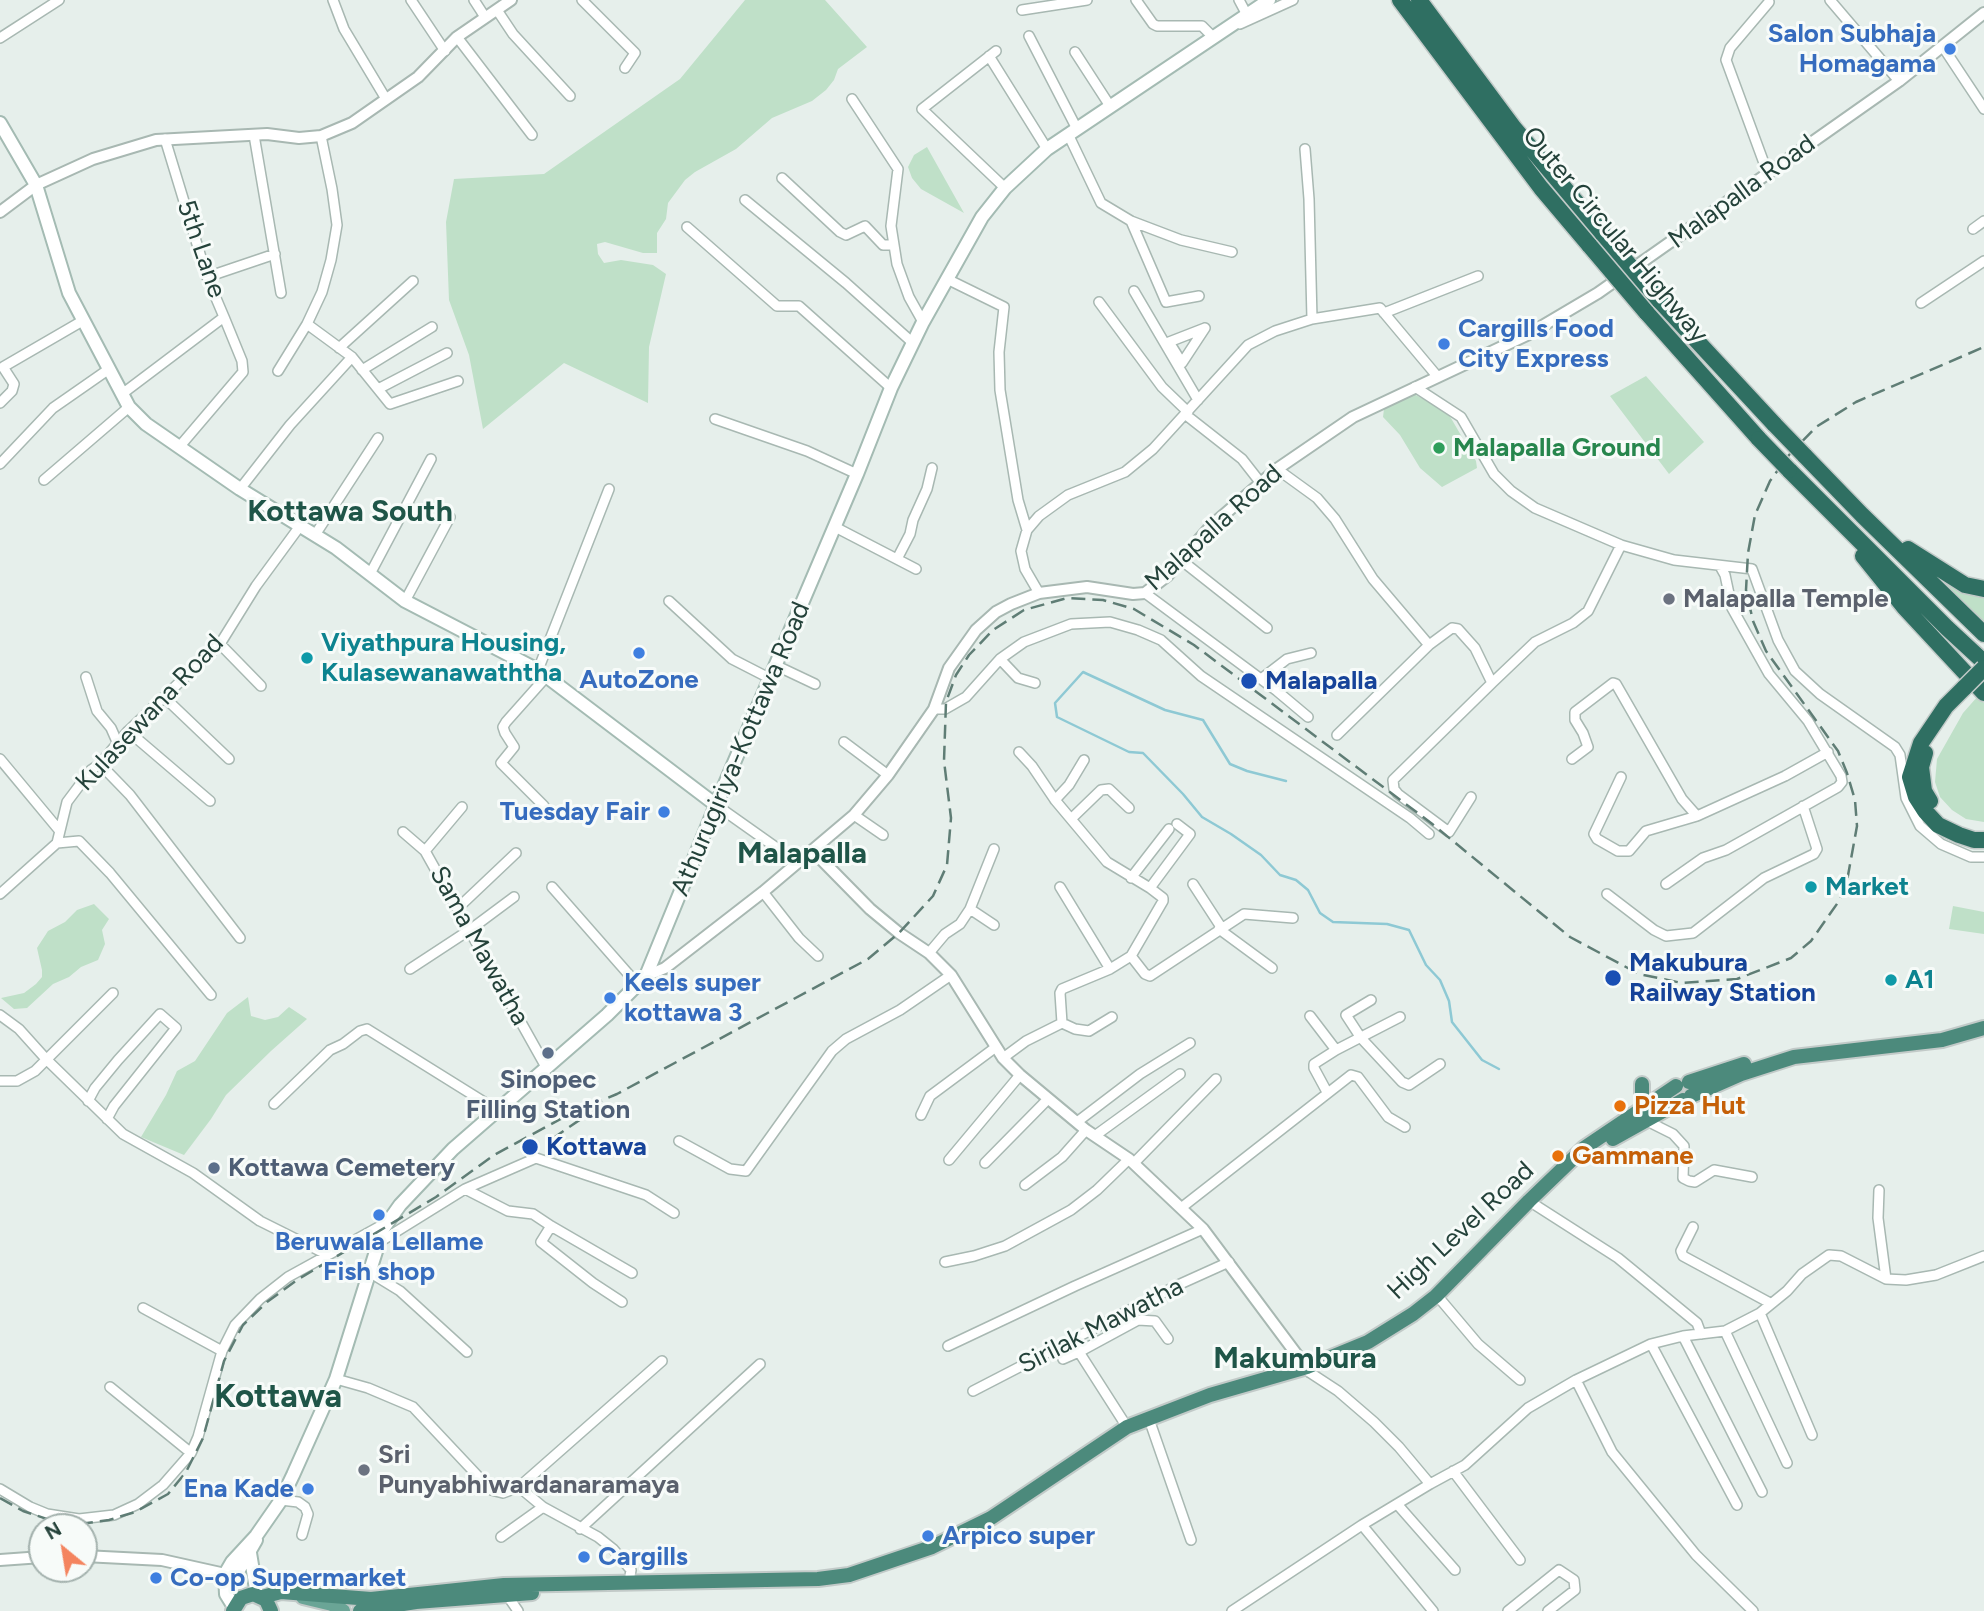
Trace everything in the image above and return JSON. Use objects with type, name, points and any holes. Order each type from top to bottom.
[{"type":"highway","name":"Outer Circular Highway","points":[[1399,0],[1532,177],[1646,313],[1808,490]]},
{"type":"highway","name":"Outer Circular Highway","points":[[1419,0],[1514,128],[1603,234],[1660,300],[1824,476]]},
{"type":"highway","points":[[1824,476],[1914,554],[1965,585],[1984,589]]},
{"type":"highway","points":[[1824,476],[1984,634]]},
{"type":"highway","points":[[1808,490],[1984,662]]},
{"type":"highway","points":[[1808,490],[1973,691]]},
{"type":"highway","points":[[1984,668],[1973,691],[1946,706],[1921,743],[1910,777],[1916,797],[1938,825],[1974,840],[1984,840]]},
{"type":"highway","points":[[1984,680],[1953,712],[1927,748],[1921,766],[1924,791],[1942,816],[1956,824],[1984,831]]},
{"type":"highway","name":"High Level Road","points":[[366,1611],[416,1602],[579,1589],[839,1582],[934,1552],[992,1521],[1123,1435],[1150,1422],[1211,1400],[1371,1346],[1416,1319],[1440,1299],[1584,1148],[1685,1091],[1763,1057],[1797,1049],[1938,1032],[1984,1020]]},
{"type":"highway","name":"High Level Road","points":[[1685,1091],[1794,1057],[1942,1040],[1984,1028]]},
{"type":"highway","points":[[1642,1084],[1643,1114]]},
{"type":"highway","name":"High Level Road","points":[[257,1595],[281,1592],[371,1599],[482,1586],[766,1581],[849,1575],[932,1547],[992,1521],[1127,1427],[1210,1395],[1308,1369],[1368,1342],[1436,1296],[1531,1203]]},
{"type":"highway","points":[[233,1609],[241,1598],[257,1595],[267,1600],[271,1611]]},
{"type":"main road","name":"Athurugiriya-Kottawa Road","points":[[230,1575],[248,1543],[281,1500],[335,1380],[383,1230],[388,1222],[428,1175],[642,981],[835,527],[891,388],[923,322],[982,217],[1004,188],[1047,149],[1227,29],[1243,5],[1269,0]]},
{"type":"main road","points":[[0,123],[36,185],[69,293],[129,407],[146,424],[315,536],[405,601],[542,673],[716,805]]},
{"type":"main road","name":"Athurugiriya-Kottawa Road","points":[[230,1575],[250,1553],[256,1536]]},
{"type":"main road","points":[[250,1553],[257,1595]]},
{"type":"main road","points":[[233,1609],[226,1594],[230,1575],[244,1579],[257,1595]]},
{"type":"main road","points":[[299,1594],[307,1599],[332,1604],[344,1611]]},
{"type":"street","points":[[0,38],[59,0]]},
{"type":"street","points":[[333,0],[344,29],[386,99]]},
{"type":"street","points":[[411,0],[445,51]]},
{"type":"street","points":[[474,0],[485,17]]},
{"type":"street","points":[[0,212],[36,185],[93,159],[156,140],[267,134],[299,138],[321,136],[352,123],[386,99],[418,76],[457,37],[511,0]]},
{"type":"street","points":[[582,0],[635,53],[625,68]]},
{"type":"street","points":[[1022,10],[1087,0]]},
{"type":"street","points":[[1136,0],[1157,26],[1202,26],[1214,38]]},
{"type":"street","points":[[1227,29],[1293,0]]},
{"type":"street","points":[[1830,0],[1899,81]]},
{"type":"street","points":[[1768,174],[1726,60],[1730,48],[1769,2]]},
{"type":"street","points":[[497,10],[513,34],[570,96]]},
{"type":"street","name":"Malapalla Road","points":[[642,981],[665,968],[813,851],[854,815],[888,775],[934,709],[949,667],[976,631],[996,612],[1039,593],[1087,587],[1145,593],[1167,576],[1212,525],[1277,469],[1353,417],[1527,335],[1598,293],[1899,81],[1984,13]]},
{"type":"street","points":[[1028,36],[1073,131],[1101,203],[1132,221],[1181,240],[1232,252]]},
{"type":"street","points":[[457,37],[532,135]]},
{"type":"street","points":[[1943,47],[1983,107]]},
{"type":"street","points":[[1075,52],[1110,106]]},
{"type":"street","points":[[1004,188],[922,109],[992,54],[1047,149]]},
{"type":"street","points":[[852,99],[898,169],[891,226],[897,264],[909,297],[923,322]]},
{"type":"street","points":[[254,135],[281,293]]},
{"type":"street","points":[[278,371],[307,324],[322,292],[331,260],[337,225],[321,136]]},
{"type":"street","name":"5th Lane","points":[[122,394],[224,317],[207,277],[165,139]]},
{"type":"street","points":[[1305,149],[1312,319]]},
{"type":"street","points":[[782,178],[840,232],[846,235],[865,226],[883,245],[894,245]]},
{"type":"street","points":[[745,200],[846,283],[913,343]]},
{"type":"street","points":[[1132,221],[1164,299],[1168,303],[1199,296]]},
{"type":"street","points":[[1973,229],[1984,221]]},
{"type":"street","points":[[687,227],[777,306],[799,306],[891,388]]},
{"type":"street","points":[[207,277],[275,254]]},
{"type":"street","points":[[1921,303],[1984,261]]},
{"type":"street","points":[[1384,313],[1478,276]]},
{"type":"street","points":[[947,279],[1004,307],[999,352],[1000,390],[1018,500],[1027,530]]},
{"type":"street","points":[[339,348],[413,281]]},
{"type":"street","points":[[1134,291],[1182,367],[1198,400]]},
{"type":"street","points":[[1099,302],[1162,387],[1187,413],[1242,459],[1260,482]]},
{"type":"street","points":[[1039,593],[1025,569],[1020,551],[1027,530],[1039,516],[1068,495],[1125,472],[1153,449],[1248,345],[1275,331],[1312,319],[1380,308],[1437,376]]},
{"type":"street","points":[[180,446],[243,372],[242,361],[224,317]]},
{"type":"street","points":[[0,403],[12,391],[14,384],[3,367],[84,320]]},
{"type":"street","points":[[307,324],[352,357],[390,404],[458,381]]},
{"type":"street","points":[[362,370],[432,327]]},
{"type":"street","points":[[378,389],[447,353]]},
{"type":"street","points":[[240,488],[290,425],[352,357]]},
{"type":"street","points":[[0,464],[53,408],[109,369]]},
{"type":"street","points":[[1415,387],[1461,417],[1494,474],[1511,491],[1535,508],[1621,545],[1674,560],[1752,569],[1778,640],[1796,671],[1820,694],[1895,747],[1900,755],[1906,798],[1920,827],[1941,844],[1972,857],[1984,857]]},
{"type":"street","points":[[44,480],[129,407]]},
{"type":"street","points":[[715,419],[807,451],[857,474]]},
{"type":"street","points":[[315,536],[378,438]]},
{"type":"street","points":[[370,574],[431,459]]},
{"type":"street","points":[[897,559],[910,534],[932,468]]},
{"type":"street","points":[[1277,469],[1317,498],[1335,519],[1373,579],[1429,645]]},
{"type":"street","points":[[544,806],[501,763],[514,747],[503,727],[542,673],[609,489]]},
{"type":"street","points":[[405,601],[450,517]]},
{"type":"street","name":"Kulasewana Road","points":[[57,843],[67,802],[91,770],[220,644],[256,586],[299,526]]},
{"type":"street","points":[[835,527],[916,569]]},
{"type":"street","points":[[1471,797],[1449,832],[1398,794],[1393,780],[1535,642],[1573,623],[1588,611],[1621,545]]},
{"type":"street","points":[[1181,560],[1267,628]]},
{"type":"street","points":[[1666,884],[1703,858],[1726,850],[1838,787],[1842,782],[1828,752],[1808,721],[1769,674],[1732,608],[1725,575],[1720,566]]},
{"type":"street","points":[[1145,593],[1261,679],[1308,718]]},
{"type":"street","points":[[669,601],[732,659],[771,679]]},
{"type":"street","points":[[934,709],[945,709],[966,696],[1000,659],[1024,642],[1071,624],[1111,622],[1161,640],[1201,676],[1399,810],[1429,834]]},
{"type":"street","points":[[1337,735],[1429,645],[1452,628],[1458,629],[1475,648],[1492,683]]},
{"type":"street","points":[[220,644],[261,686]]},
{"type":"street","points":[[1261,679],[1287,659],[1311,653]]},
{"type":"street","points":[[1000,659],[1018,678],[1035,683]]},
{"type":"street","points":[[776,666],[815,684]]},
{"type":"street","points":[[86,677],[97,711],[111,728],[118,744]]},
{"type":"street","points":[[1572,759],[1588,747],[1574,720],[1575,712],[1606,686],[1614,683],[1682,799],[1697,816]]},
{"type":"street","points":[[164,697],[229,759]]},
{"type":"street","points":[[128,731],[210,801]]},
{"type":"street","points":[[844,742],[888,775]]},
{"type":"street","points":[[1019,752],[1107,862],[1150,888],[1163,901],[1131,956],[1062,989],[1062,1023]]},
{"type":"street","points":[[1621,777],[1594,834],[1597,839],[1618,851],[1629,851],[1646,831],[1697,816],[1785,776],[1828,752]]},
{"type":"street","points":[[0,759],[59,830]]},
{"type":"street","points":[[1055,800],[1069,785],[1084,760]]},
{"type":"street","points":[[100,764],[130,795],[240,938]]},
{"type":"street","points":[[1072,819],[1101,790],[1109,789],[1129,808]]},
{"type":"street","points":[[716,805],[798,863]]},
{"type":"street","points":[[425,851],[462,807]]},
{"type":"street","points":[[1607,894],[1666,936],[1693,933],[1764,878],[1814,854],[1817,849],[1803,807]]},
{"type":"street","points":[[854,815],[883,835]]},
{"type":"street","points":[[1131,878],[1173,826],[1191,834],[1150,888]]},
{"type":"street","name":"Sama Mawatha","points":[[403,832],[425,851],[547,1067]]},
{"type":"street","points":[[0,894],[57,843],[79,841],[110,873],[211,995]]},
{"type":"street","points":[[929,953],[945,934],[960,924],[970,909],[994,849]]},
{"type":"street","points":[[813,851],[870,909],[929,953],[951,975],[996,1048],[1020,1075],[1086,1129],[1131,1161],[1203,1229],[1308,1369],[1374,1422],[1430,1484]]},
{"type":"street","points":[[459,907],[516,853]]},
{"type":"street","points":[[1194,884],[1220,928],[1272,968]]},
{"type":"street","points":[[552,887],[642,981]]},
{"type":"street","points":[[1060,887],[1110,968]]},
{"type":"street","points":[[762,892],[818,957]]},
{"type":"street","points":[[410,969],[514,897]]},
{"type":"street","points":[[970,909],[994,925]]},
{"type":"street","points":[[1131,956],[1145,974],[1150,976],[1244,914],[1293,918]]},
{"type":"street","points":[[679,1141],[730,1169],[746,1171],[832,1051],[846,1039],[900,1010],[951,975]]},
{"type":"street","points":[[0,1081],[17,1081],[35,1071],[113,993]]},
{"type":"street","points":[[1371,1000],[1346,1015],[1361,1038],[1402,1082],[1409,1085],[1440,1064]]},
{"type":"street","points":[[88,1101],[118,1060],[160,1014],[176,1028],[114,1106],[107,1119]]},
{"type":"street","points":[[0,1015],[19,1029],[123,1134],[193,1173],[260,1221],[326,1254]]},
{"type":"street","points":[[1310,1016],[1336,1050]]},
{"type":"street","points":[[1062,1023],[1089,1031],[1112,1017]]},
{"type":"street","points":[[1327,1092],[1314,1064],[1400,1017]]},
{"type":"street","points":[[1003,1058],[1026,1041],[1062,1023]]},
{"type":"street","points":[[274,1104],[330,1050],[343,1044],[359,1031],[368,1029],[497,1110]]},
{"type":"street","points":[[1025,1185],[1062,1157],[1140,1074],[1190,1043]]},
{"type":"street","points":[[921,1115],[930,1096],[996,1048]]},
{"type":"street","points":[[1086,1129],[1180,1074]]},
{"type":"street","points":[[949,1160],[1020,1075]]},
{"type":"street","points":[[1181,1208],[1351,1075],[1358,1077],[1388,1117],[1405,1127]]},
{"type":"street","points":[[945,1262],[1005,1246],[1071,1210],[1131,1161],[1216,1079]]},
{"type":"street","points":[[985,1163],[1048,1099]]},
{"type":"street","points":[[1643,1114],[1684,1146],[1683,1178],[1695,1182],[1714,1170],[1752,1177]]},
{"type":"street","points":[[379,1244],[465,1189],[536,1158],[646,1195],[674,1213]]},
{"type":"street","points":[[465,1189],[508,1211],[533,1214],[632,1273]]},
{"type":"street","points":[[1879,1190],[1878,1217],[1886,1279]]},
{"type":"street","points":[[1531,1203],[1618,1258],[1697,1323],[1701,1334]]},
{"type":"street","points":[[0,1489],[47,1514],[79,1519],[114,1515],[138,1504],[163,1485],[191,1453],[222,1351],[235,1325],[260,1299],[288,1277],[388,1222]]},
{"type":"street","points":[[551,1226],[541,1242],[622,1302]]},
{"type":"street","points":[[1693,1227],[1681,1251],[1683,1256],[1770,1303]]},
{"type":"street","points":[[948,1346],[1203,1229]]},
{"type":"street","points":[[1232,1611],[1362,1525],[1465,1465],[1528,1408],[1576,1380],[1651,1343],[1725,1331],[1760,1312],[1787,1291],[1802,1274],[1829,1255],[1841,1256],[1886,1279],[1906,1280],[1936,1275],[1984,1256]]},
{"type":"street","name":"Sirilak Mawatha","points":[[973,1391],[1178,1285],[1229,1262]]},
{"type":"street","points":[[369,1272],[400,1291],[467,1352]]},
{"type":"street","points":[[1440,1299],[1478,1344],[1520,1380]]},
{"type":"street","points":[[143,1308],[222,1351]]},
{"type":"street","points":[[1760,1312],[1812,1435]]},
{"type":"street","points":[[1063,1359],[1138,1320],[1155,1321],[1168,1339]]},
{"type":"street","points":[[1725,1331],[1787,1463]]},
{"type":"street","points":[[1684,1336],[1762,1492]]},
{"type":"street","points":[[1651,1343],[1737,1505]]},
{"type":"street","points":[[1079,1352],[1127,1427]]},
{"type":"street","points":[[335,1380],[368,1388],[413,1407],[491,1490],[503,1493],[519,1487],[662,1361]]},
{"type":"street","points":[[580,1528],[760,1364]]},
{"type":"street","points":[[1576,1380],[1612,1452],[1696,1555],[1753,1611]]},
{"type":"street","points":[[110,1387],[191,1453]]},
{"type":"street","points":[[1150,1422],[1191,1540]]},
{"type":"street","points":[[1453,1471],[1520,1560]]},
{"type":"street","points":[[519,1487],[543,1507],[613,1549],[631,1570],[629,1582]]},
{"type":"street","points":[[281,1500],[299,1502],[305,1507],[308,1514],[302,1535]]},
{"type":"street","points":[[1397,1504],[1455,1570]]},
{"type":"street","points":[[501,1537],[543,1507]]},
{"type":"street","points":[[1362,1525],[1433,1611]]},
{"type":"street","points":[[98,1557],[162,1560],[230,1575]]},
{"type":"street","points":[[0,1560],[28,1558]]},
{"type":"street","points":[[1508,1611],[1559,1570],[1574,1580],[1575,1590],[1548,1611]]},
{"type":"street","points":[[507,1595],[518,1611]]},
{"type":"green space","points":[[745,0],[825,0],[867,47],[838,69],[826,90],[812,101],[772,118],[736,149],[685,180],[668,203],[666,219],[657,233],[657,253],[643,253],[605,242],[597,244],[598,254],[604,263],[621,260],[653,265],[666,274],[649,347],[648,403],[564,363],[483,429],[469,355],[449,300],[446,222],[454,179],[544,174],[680,79]]},
{"type":"green space","points":[[927,147],[964,213],[921,189],[912,178],[908,167],[914,155]]},
{"type":"green space","points":[[1646,376],[1704,442],[1669,474],[1610,396]]},
{"type":"green space","name":"Malapalla Ground","points":[[1414,394],[1448,413],[1476,461],[1477,468],[1442,487],[1420,468],[1400,435],[1383,417],[1384,409]]},
{"type":"green space","points":[[1909,558],[1984,594],[1984,624]]},
{"type":"green space","points":[[1978,696],[1984,703],[1984,822],[1966,819],[1952,810],[1940,797],[1935,782],[1937,759],[1963,713]]},
{"type":"green space","points":[[94,904],[109,919],[102,930],[105,944],[98,960],[53,984],[27,1008],[14,1009],[1,998],[24,993],[36,984],[42,977],[37,948],[48,931],[65,922],[77,910]]},
{"type":"green space","points":[[1953,906],[1984,912],[1984,934],[1949,929]]},
{"type":"green space","points":[[248,997],[251,1016],[265,1020],[278,1017],[289,1007],[307,1019],[226,1095],[184,1155],[141,1137],[177,1071],[195,1061],[227,1013]]},
{"type":"waterway","points":[[1286,781],[1230,764],[1203,720],[1165,710],[1083,672],[1055,703],[1057,717],[1129,752],[1143,753],[1202,817],[1261,855],[1280,875],[1296,880],[1308,890],[1320,913],[1333,922],[1387,924],[1409,930],[1426,965],[1440,980],[1449,1001],[1452,1022],[1482,1060],[1499,1069]]},
{"type":"railway","points":[[0,1498],[23,1511],[53,1521],[87,1523],[135,1512],[168,1494],[186,1472],[203,1438],[224,1361],[243,1325],[267,1302],[297,1280],[436,1197],[494,1155],[568,1115],[617,1094],[868,959],[899,933],[933,896],[947,865],[951,818],[944,761],[946,702],[956,675],[969,655],[993,630],[1024,610],[1067,598],[1103,600],[1134,609],[1194,645],[1431,823],[1570,937],[1639,974],[1682,983],[1737,979],[1791,958],[1811,941],[1839,901],[1847,881],[1857,826],[1855,800],[1838,751],[1766,651],[1753,621],[1746,590],[1748,553],[1755,515],[1770,481],[1789,455],[1816,427],[1856,402],[1984,347]]},
{"type":"railway","points":[[552,1139],[594,1110]]},
{"type":"place","name":"Salon Subhaja Homagama","points":[[1950,49]]},
{"type":"place","name":"Cargills Food City Express","points":[[1444,344]]},
{"type":"place","name":"Malapalla Ground","points":[[1439,448]]},
{"type":"place","name":"Malapalla Temple","points":[[1669,599]]},
{"type":"place","name":"AutoZone","points":[[639,653]]},
{"type":"place","name":"Viyathpura Housing, Kulasewanawaththa","points":[[307,658]]},
{"type":"place","name":"Malapalla","points":[[1249,681]]},
{"type":"place","name":"Tuesday Fair","points":[[664,812]]},
{"type":"place","name":"Market","points":[[1811,887]]},
{"type":"place","name":"Makubura Railway Station","points":[[1613,978]]},
{"type":"place","name":"A1","points":[[1891,980]]},
{"type":"place","name":"Keels super kottawa 3","points":[[610,998]]},
{"type":"place","name":"Sinopec Filling Station","points":[[548,1053]]},
{"type":"place","name":"Pizza Hut","points":[[1620,1106]]},
{"type":"place","name":"Kottawa","points":[[530,1147]]},
{"type":"place","name":"Gammane","points":[[1558,1156]]},
{"type":"place","name":"Kottawa Cemetery","points":[[214,1168]]},
{"type":"place","name":"Beruwala Lellame Fish shop","points":[[379,1215]]},
{"type":"place","name":"Sri Punyabhiwardanaramaya","points":[[364,1470]]},
{"type":"place","name":"Ena Kade","points":[[308,1489]]},
{"type":"place","name":"Arpico super","points":[[928,1536]]},
{"type":"place","name":"Cargills","points":[[584,1557]]},
{"type":"place","name":"Co-op Supermarket","points":[[156,1578]]},
{"type":"district","name":"Kottawa South","points":[[350,512]]},
{"type":"district","name":"Malapalla","points":[[802,854]]},
{"type":"district","name":"Makumbura","points":[[1295,1359]]},
{"type":"district","name":"Kottawa","points":[[278,1397]]}]
